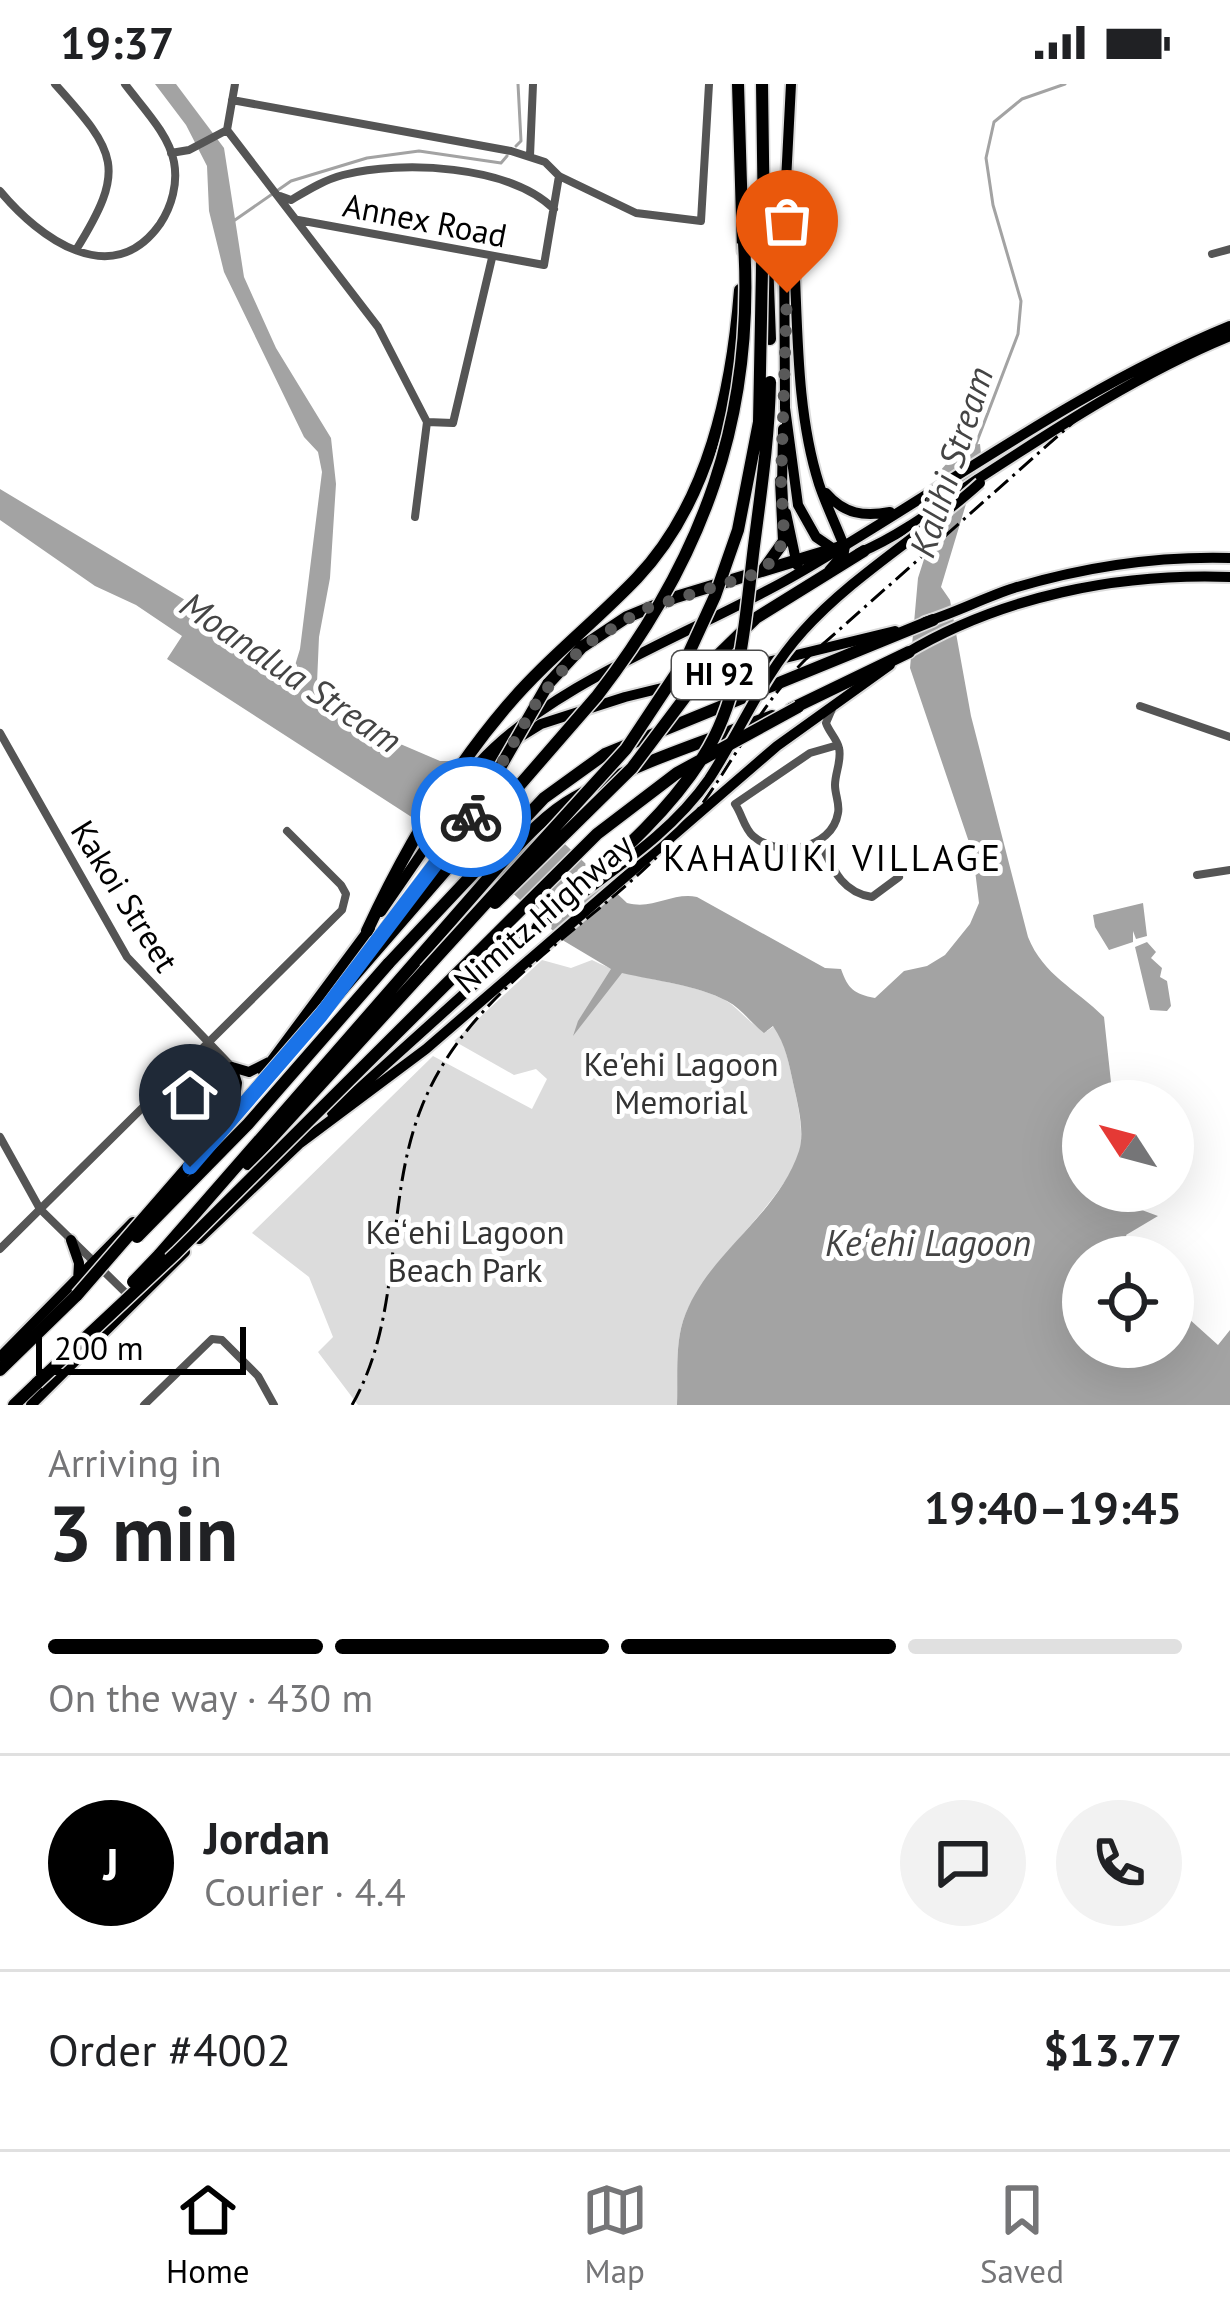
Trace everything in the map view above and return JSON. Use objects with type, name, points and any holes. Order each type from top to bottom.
[{"type":"highway","points":[[0,1370],[321,1015],[596,696],[667,593],[700,525],[730,434],[746,338],[738,84]]},
{"type":"highway","points":[[37,1383],[626,749],[687,657],[716,596],[738,530],[759,422],[762,84]]},
{"type":"highway","points":[[538,927],[674,797],[712,742],[729,698],[740,654],[770,404],[764,216]]},
{"type":"highway","points":[[367,932],[388,886],[450,780],[506,706],[656,556],[683,513],[704,466],[730,372],[744,243]]},
{"type":"highway","points":[[761,572],[784,541],[781,481]]},
{"type":"highway","points":[[321,1015],[458,836],[548,684],[582,647],[627,617],[676,597],[839,549]]},
{"type":"highway","points":[[830,571],[839,549]]},
{"type":"highway","points":[[425,970],[632,768],[726,645],[786,598],[864,551]]},
{"type":"highway","points":[[77,1288],[248,1124],[544,798],[605,754],[933,620]]},
{"type":"highway","points":[[14,1405],[176,1253],[597,834],[677,773],[909,652]]},
{"type":"highway","points":[[159,1256],[498,867],[553,812],[650,763],[798,707]]},
{"type":"main road","points":[[787,580],[797,561],[781,481],[791,84]]},
{"type":"main road","points":[[787,174],[796,324],[819,483],[839,549]]},
{"type":"main road","points":[[540,718],[787,580],[1166,353],[1230,326]]},
{"type":"main road","points":[[784,408],[798,505],[816,537],[839,549],[864,551],[1173,362],[1230,336]]},
{"type":"main road","points":[[819,483],[833,501],[858,514],[888,512],[910,504]]},
{"type":"main road","points":[[299,1144],[538,927],[683,811],[708,780],[775,665],[817,616],[933,526],[978,483]]},
{"type":"main road","points":[[933,620],[1052,578],[1156,559],[1230,558]]},
{"type":"main road","name":"Nimitz Highway","points":[[31,1405],[299,1144],[459,1021],[777,746],[909,652],[986,616],[1040,598],[1122,580],[1185,575],[1230,578]]},
{"type":"main road","name":"HI 92","points":[[0,1357],[77,1288],[234,1108],[367,932],[454,802],[507,745],[540,718],[901,631]]},
{"type":"main road","points":[[232,1067],[248,1072],[260,1069],[276,1056]]},
{"type":"main road","points":[[232,1067],[237,1083],[234,1108]]},
{"type":"main road","points":[[71,1240],[79,1263],[77,1288]]},
{"type":"street","points":[[55,84],[97,131],[109,164],[105,201],[76,250]]},
{"type":"street","points":[[0,190],[34,224],[76,250],[111,258],[149,236],[172,198],[175,165],[125,84]]},
{"type":"street","points":[[171,153],[187,151],[223,133],[235,84]]},
{"type":"street","points":[[530,156],[533,84]]},
{"type":"street","points":[[232,100],[530,156],[550,165],[559,176],[636,213],[701,221],[710,84]]},
{"type":"street","name":"Annex Road","points":[[223,133],[276,192],[378,327],[427,422]]},
{"type":"street","points":[[276,192],[291,200],[347,174],[415,167],[530,189],[554,209]]},
{"type":"street","points":[[554,209],[559,176]]},
{"type":"street","name":"Annex Road","points":[[298,220],[544,266],[554,209]]},
{"type":"street","points":[[1212,254],[1230,249]]},
{"type":"street","points":[[415,517],[427,422],[453,422],[492,258]]},
{"type":"street","points":[[833,706],[826,723],[838,745],[838,814],[819,840],[790,849],[765,844],[750,834],[736,804],[814,750],[838,745]]},
{"type":"street","points":[[1140,706],[1230,737]]},
{"type":"street","points":[[805,727],[821,726],[829,731]]},
{"type":"street","name":"Kakoi Street","points":[[0,733],[127,957],[232,1067]]},
{"type":"street","points":[[0,1249],[342,910],[346,894],[341,885],[287,831]]},
{"type":"street","points":[[819,840],[840,881],[851,891],[872,896],[899,877]]},
{"type":"street","points":[[1197,875],[1230,870]]},
{"type":"street","points":[[0,1137],[40,1209],[135,1302]]},
{"type":"street","points":[[144,1405],[212,1339],[222,1340],[258,1376],[274,1405]]},
{"type":"green space","name":"Keʻehi Lagoon Beach Park","points":[[542,960],[571,968],[592,960],[689,987],[727,1002],[761,1029],[774,1026],[787,1055],[799,1115],[801,1143],[796,1162],[693,1299],[679,1341],[677,1405],[358,1405],[318,1352],[333,1337],[309,1277],[252,1233],[433,1056],[532,1109],[547,1079],[536,1069],[514,1075],[454,1041]]},
{"type":"water","name":"Keʻehi Lagoon","points":[[155,84],[176,84],[224,148],[244,277],[276,348],[331,438],[336,484],[317,683],[330,703],[398,743],[440,761],[464,761],[506,788],[627,903],[697,897],[825,968],[841,969],[853,990],[875,998],[904,971],[927,966],[945,955],[970,924],[979,903],[973,854],[910,668],[918,578],[933,531],[940,471],[955,454],[980,444],[941,587],[950,600],[971,716],[1028,937],[1051,972],[1104,1017],[1111,1080],[1062,1080],[1062,1212],[1158,1216],[1126,1236],[1062,1236],[1062,1368],[1194,1368],[1194,1323],[1218,1345],[1230,1330],[1230,1405],[677,1405],[679,1341],[693,1297],[775,1196],[801,1144],[786,1055],[773,1026],[764,1033],[732,1004],[703,991],[622,973],[573,1036],[611,969],[564,941],[475,858],[167,659],[182,636],[136,605],[95,586],[0,520],[0,489],[260,645],[293,672],[300,649],[322,472],[318,452],[304,437],[224,272],[209,211],[207,166],[186,125]]},
{"type":"water","points":[[1143,903],[1147,936],[1136,939],[1133,931],[1133,942],[1109,950],[1093,915]]},
{"type":"water","points":[[1147,942],[1156,952],[1151,958],[1162,968],[1160,977],[1167,981],[1171,1006],[1167,1011],[1150,1010],[1135,947]]},
{"type":"waterway","points":[[516,146],[521,141],[518,84]]},
{"type":"waterway","name":"Kalihi Stream","points":[[976,444],[1018,334],[1021,301],[993,205],[986,158],[994,122],[1022,99],[1065,84]]},
{"type":"waterway","points":[[235,220],[291,181],[367,158],[419,151],[501,163],[507,156]]},
{"type":"railway","points":[[352,1405],[380,1333],[410,1143],[444,1063],[471,1026],[502,992],[676,837],[769,702],[805,660],[1086,411],[1166,359]]},
{"type":"way so far","points":[[471,817],[539,698],[582,647],[644,609],[761,572],[778,554],[784,541],[781,481],[787,293]]},
{"type":"district","name":"KAHAUIKI VILLAGE","points":[[833,858]]},
{"type":"route","points":[[190,1167],[321,1015],[471,817]]},
{"type":"water label","name":"Moanalua Stream","points":[[291,672]]},
{"type":"park label","name":"Ke'ehi Lagoon Memorial","points":[[681,1083]]}]
